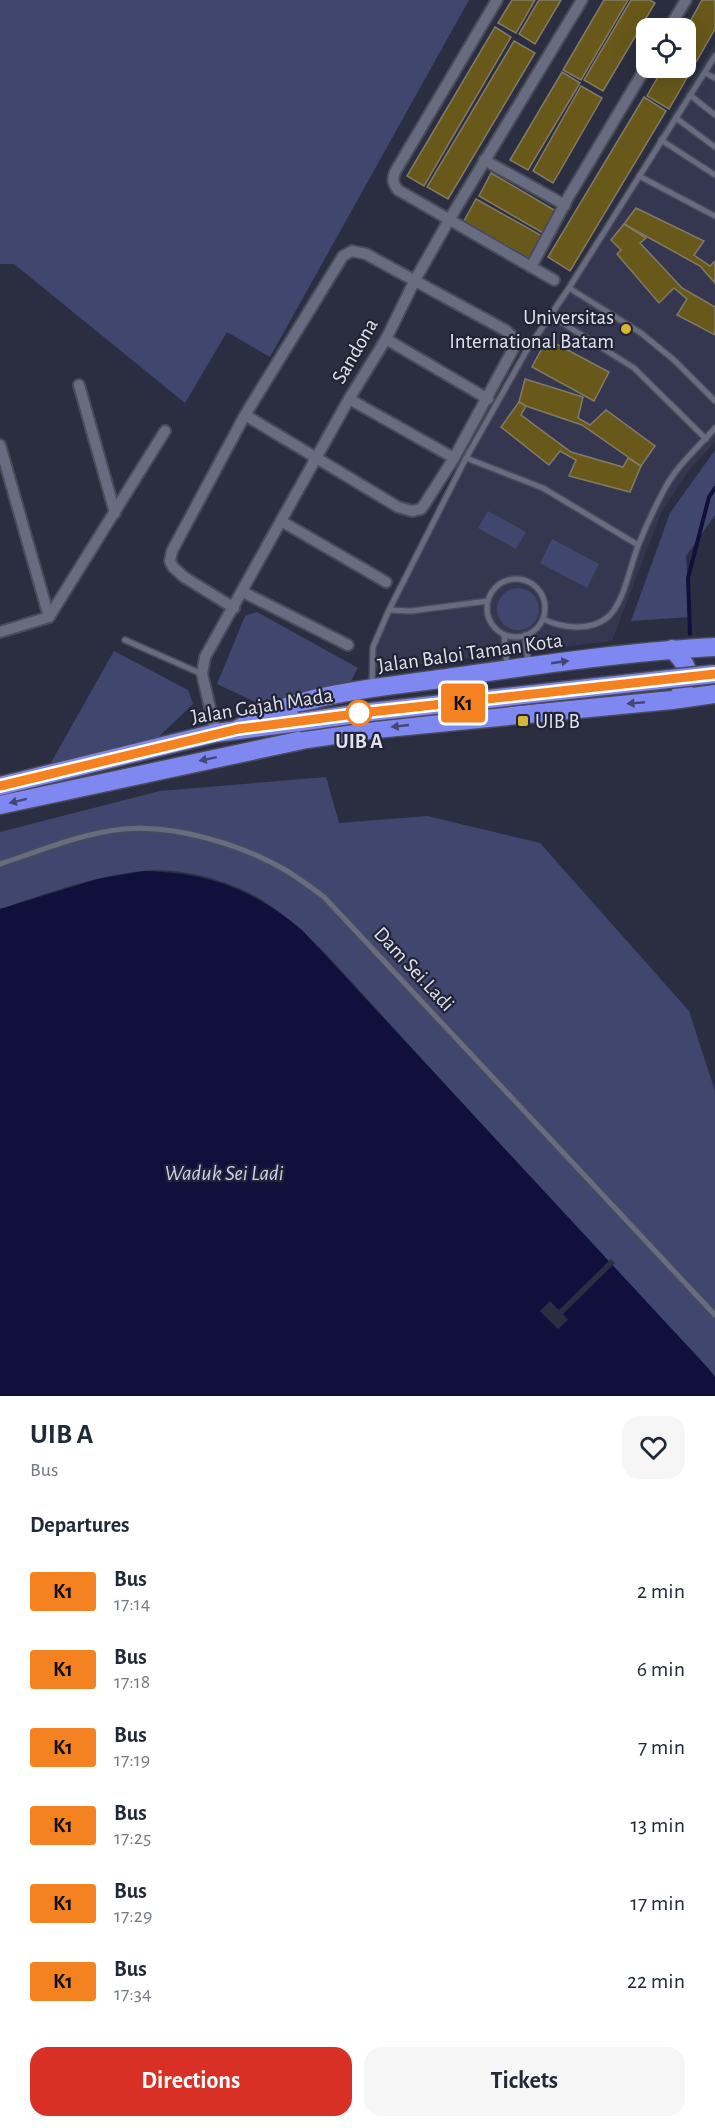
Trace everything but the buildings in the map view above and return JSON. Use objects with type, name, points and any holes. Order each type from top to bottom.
[{"type":"highway","name":"Jalan Baloi Taman Kota","points":[[238,729],[278,709],[332,695],[529,666],[672,649],[715,647]]},
{"type":"highway","points":[[672,649],[685,662],[687,672],[686,684],[672,700]]},
{"type":"highway","name":"Jalan Gajah Mada","points":[[0,786],[238,729],[715,674]]},
{"type":"highway","name":"Jalan Gajah Mada","points":[[0,805],[306,739],[387,727],[715,694]]},
{"type":"street","points":[[497,0],[393,178],[398,190],[554,280]]},
{"type":"street","name":"Sandona","points":[[202,674],[205,657],[349,399],[386,339],[448,220],[582,0]]},
{"type":"street","points":[[675,18],[686,0]]},
{"type":"street","points":[[531,267],[640,78]]},
{"type":"street","points":[[484,160],[565,205]]},
{"type":"street","points":[[234,608],[184,577],[173,567],[170,561],[172,551],[245,415],[347,252],[358,251],[366,254],[505,330],[515,339],[516,344],[488,399],[421,509],[411,511],[398,507],[245,415]]},
{"type":"street","points":[[386,339],[488,399]]},
{"type":"street","points":[[79,385],[115,513]]},
{"type":"street","points":[[349,399],[454,458]]},
{"type":"street","points":[[0,632],[50,617],[165,431]]},
{"type":"street","points":[[0,445],[50,617]]},
{"type":"street","points":[[281,521],[386,582]]},
{"type":"street","points":[[243,592],[348,645]]},
{"type":"street","points":[[202,674],[216,733]]},
{"type":"lane","points":[[372,689],[373,647],[389,610],[466,458],[526,350],[569,288],[715,56]]},
{"type":"lane","points":[[705,73],[715,78]]},
{"type":"lane","points":[[690,95],[715,115]]},
{"type":"lane","points":[[676,118],[715,147]]},
{"type":"lane","points":[[661,140],[715,175]]},
{"type":"lane","points":[[639,176],[715,216]]},
{"type":"lane","points":[[569,288],[641,333],[674,360],[715,401]]},
{"type":"lane","points":[[550,315],[634,368],[706,439]]},
{"type":"lane","points":[[543,619],[556,625],[574,627],[607,618],[617,607],[638,545],[664,489],[678,468],[715,428]]},
{"type":"lane","points":[[466,458],[543,488],[638,545]]},
{"type":"lane","points":[[506,580],[524,580],[539,591],[545,609],[543,619],[539,626],[525,635],[515,637],[504,634],[490,621],[487,611],[488,601],[491,592],[506,580]]},
{"type":"lane","points":[[389,610],[411,611],[488,601]]},
{"type":"lane","points":[[504,634],[507,669]]},
{"type":"lane","points":[[525,635],[529,666]]},
{"type":"lane","points":[[125,640],[202,674]]},
{"type":"lane","name":"Dam Sei.Ladi","points":[[0,864],[89,836],[125,829],[170,831],[207,839],[247,852],[286,871],[324,897],[715,1315]]},
{"type":"shaded area","points":[[0,0],[469,0],[270,357],[227,332],[185,403],[14,264],[0,264]]},
{"type":"shaded area","name":"Universitas International Batam","points":[[715,43],[715,442],[689,470],[661,513],[612,641],[372,670],[369,655],[371,642],[477,434],[517,361],[607,222],[694,78],[696,78]]},
{"type":"shaded area","points":[[715,450],[715,515],[686,556],[690,617],[631,621],[670,513]]},
{"type":"shaded area","points":[[488,511],[526,532],[516,549],[478,528]]},
{"type":"shaded area","points":[[552,539],[599,564],[587,588],[540,563]]},
{"type":"shaded area","points":[[518,588],[533,594],[539,609],[533,624],[518,630],[503,624],[497,609],[503,594]]},
{"type":"shaded area","points":[[257,612],[358,668],[347,688],[264,706],[217,684],[245,616]]},
{"type":"shaded area","points":[[114,651],[188,690],[193,704],[153,742],[48,768]]},
{"type":"shaded area","points":[[326,777],[339,823],[427,816],[540,843],[689,1011],[715,1091],[715,1377],[327,955],[294,924],[267,903],[216,880],[186,873],[156,870],[124,873],[88,881],[0,909],[0,832],[160,791]]},
{"type":"water","name":"Waduk Sei Ladi","points":[[144,871],[189,875],[229,886],[265,904],[302,930],[708,1368],[715,1377],[715,1396],[0,1396],[0,909],[98,879]]},
{"type":"pier","points":[[611,1259],[615,1263],[563,1314],[568,1320],[558,1329],[540,1311],[550,1301],[559,1310]]},
{"type":"waterway","points":[[690,634],[688,578],[709,497],[715,488]]},
{"type":"bus line","name":"K1","points":[[0,786],[238,729],[715,674]]},
{"type":"place","name":"Universitas International Batam","points":[[626,329]]},
{"type":"place","name":"UIB A","points":[[359,713]]},
{"type":"place","name":"UIB B","points":[[523,721]]}]
